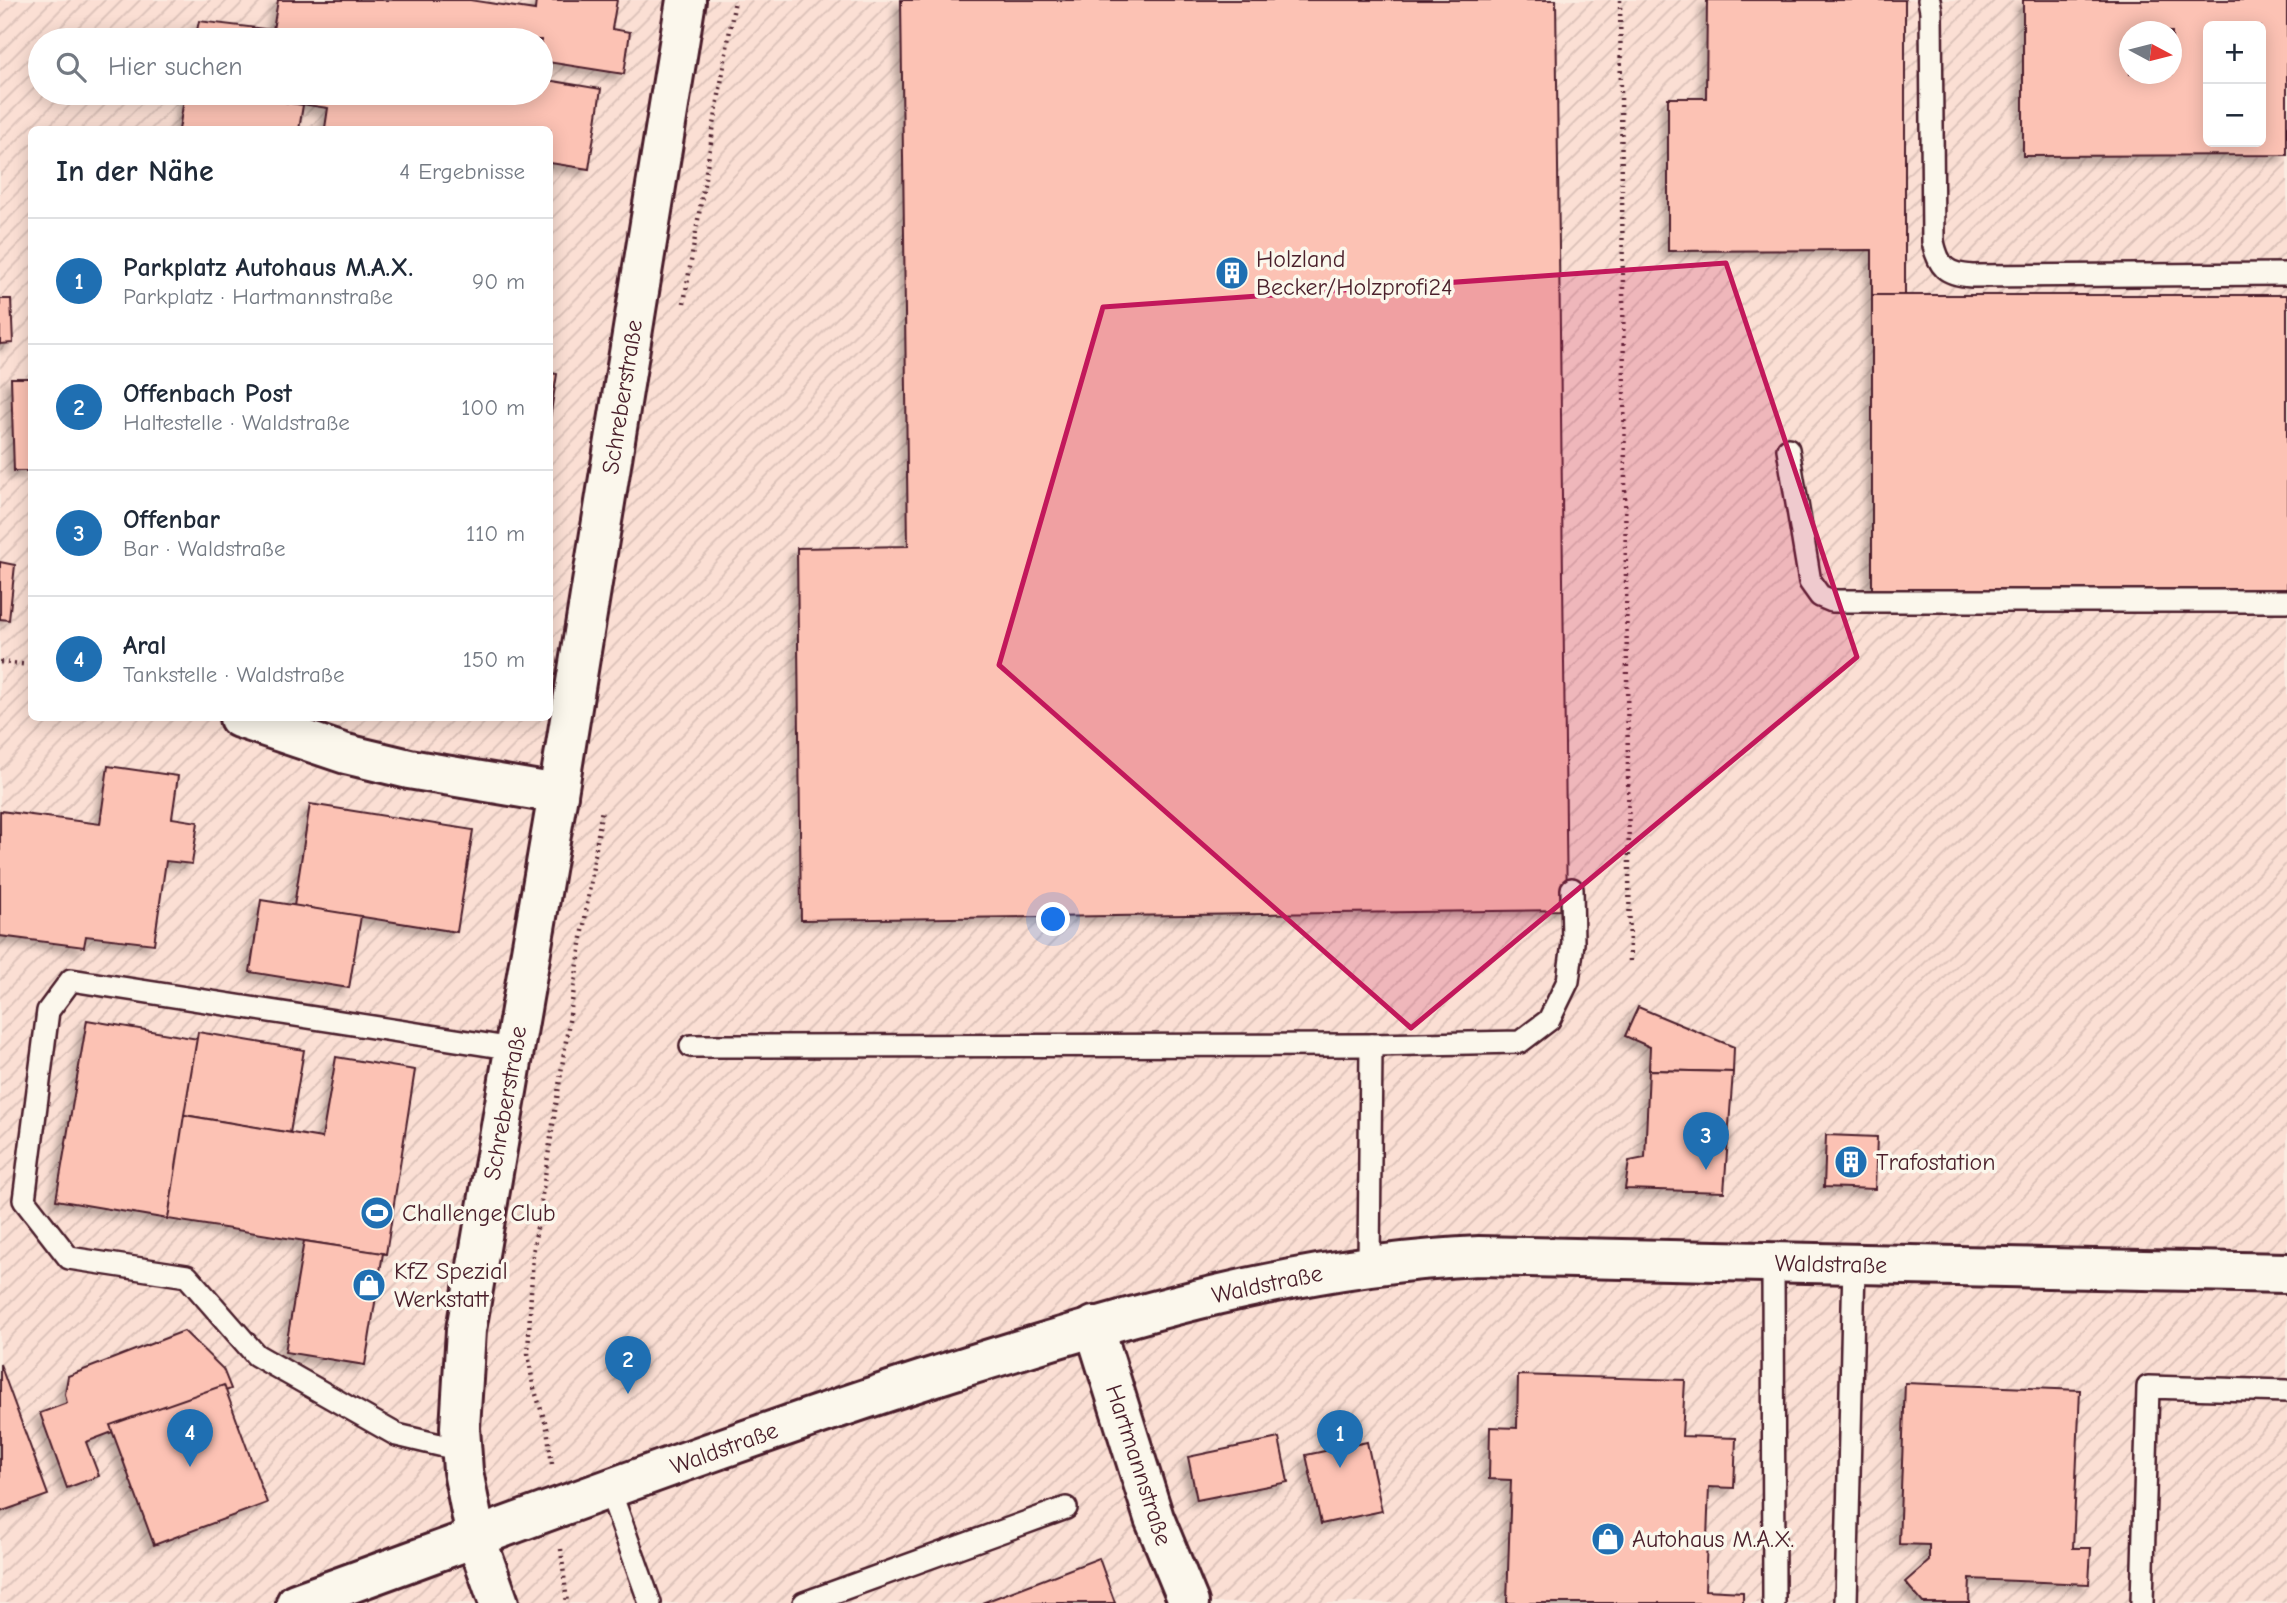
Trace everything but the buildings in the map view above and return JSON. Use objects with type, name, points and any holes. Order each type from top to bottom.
[{"type":"street","name":"Schreberstraße","points":[[499,1603],[476,1538],[467,1499],[461,1450],[466,1330],[558,794],[686,0]]},
{"type":"street","points":[[248,721],[359,757],[410,769],[558,794]]},
{"type":"street","name":"Waldstraße","points":[[296,1603],[831,1409],[1094,1326],[1235,1290],[1311,1274],[1428,1258],[1479,1256],[2287,1273]]},
{"type":"street","name":"Hartmannstraße","points":[[1094,1326],[1154,1518],[1189,1603]]},
{"type":"lane","points":[[1929,0],[1933,242],[1937,258],[1946,270],[1956,275],[1972,276],[2287,274]]},
{"type":"lane","points":[[1788,449],[1810,582],[1820,596],[1832,601],[2287,601]]},
{"type":"lane","points":[[691,1046],[1371,1045],[1520,1042],[1549,1020],[1568,981],[1573,943],[1572,889]]},
{"type":"lane","points":[[461,1450],[397,1435],[256,1355],[187,1276],[69,1258],[24,1200],[48,1012],[71,980],[514,1049]]},
{"type":"lane","points":[[1369,1265],[1371,1045]]},
{"type":"lane","points":[[1773,1263],[1773,1603]]},
{"type":"lane","points":[[1846,1603],[1854,1264]]},
{"type":"lane","points":[[2142,1603],[2148,1387],[2287,1391]]},
{"type":"lane","points":[[609,1488],[650,1603]]},
{"type":"lane","points":[[804,1603],[1066,1508]]},
{"type":"path","points":[[681,316],[736,0]]},
{"type":"path","points":[[1620,0],[1630,964]]},
{"type":"path","points":[[0,662],[28,665]]},
{"type":"path","points":[[567,1603],[547,1428],[533,1385],[528,1353],[533,1253],[604,795]]},
{"type":"highlighted area","points":[[1726,263],[1857,657],[1411,1028],[999,665],[1103,307]]},
{"type":"shaded area","points":[[0,0],[2287,0],[2287,1603],[0,1603]]},
{"type":"place","name":"Holzland Becker/Holzprofi24","points":[[1232,273]]},
{"type":"place","name":"Trafostation","points":[[1851,1162]]},
{"type":"place","name":"Offenbar","points":[[1706,1170]]},
{"type":"place","name":"Challenge Club","points":[[377,1213]]},
{"type":"place","name":"KfZ Spezial Werkstatt","points":[[369,1285]]},
{"type":"place","name":"Offenbach Post","points":[[628,1394]]},
{"type":"place","name":"Aral","points":[[190,1467]]},
{"type":"place","name":"Parkplatz Autohaus M.A.X.","points":[[1340,1468]]},
{"type":"place","name":"Autohaus M.A.X.","points":[[1608,1539]]}]
